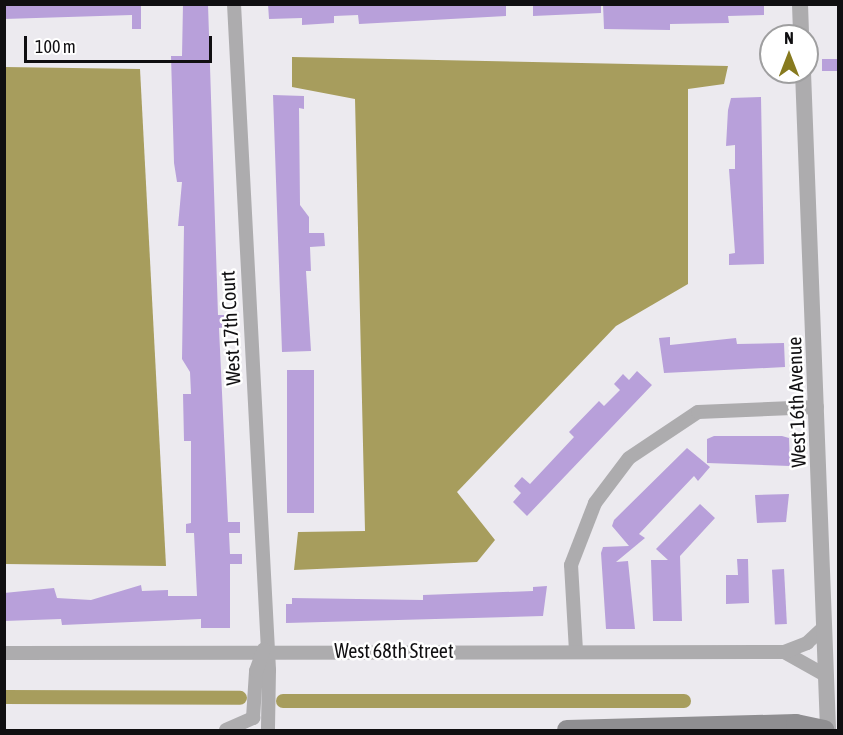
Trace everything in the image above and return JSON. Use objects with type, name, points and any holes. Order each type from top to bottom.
[{"type":"main road","points":[[567,730],[796,724],[826,730]]},
{"type":"street","name":"West 17th Court","points":[[234,4],[268,730]]},
{"type":"street","points":[[800,4],[801,24]]},
{"type":"street","name":"West 16th Avenue","points":[[803,84],[817,407],[826,730]]},
{"type":"street","points":[[576,651],[571,565],[595,503],[629,458],[698,412],[817,407]]},
{"type":"street","name":"West 68th Street","points":[[4,653],[264,649],[784,652],[807,643],[824,627]]},
{"type":"street","name":"West 17th Court","points":[[226,730],[253,718],[256,671],[264,649]]},
{"type":"street","name":"West 68th Street","points":[[784,652],[825,675]]},
{"type":"shaded area","points":[[292,57],[728,66],[724,84],[688,89],[688,284],[616,326],[457,492],[495,540],[477,562],[294,570],[298,532],[365,531],[355,99],[292,87]]},
{"type":"shaded area","points":[[5,67],[140,69],[166,566],[5,564]]},
{"type":"building","points":[[4,4],[141,4],[141,29],[132,29],[132,15],[4,19]]},
{"type":"building","points":[[183,4],[208,4],[218,315],[232,315],[232,326],[219,328],[228,522],[240,522],[240,533],[229,533],[230,554],[242,554],[242,564],[230,564],[230,628],[201,628],[201,619],[62,625],[61,619],[4,621],[4,593],[54,588],[57,598],[91,600],[141,585],[142,591],[168,590],[168,596],[197,596],[194,533],[186,533],[186,524],[191,523],[191,441],[184,441],[183,394],[191,394],[190,372],[182,359],[184,226],[178,226],[182,182],[177,182],[174,163],[171,56],[182,56]]},
{"type":"building","points":[[268,4],[506,4],[506,16],[359,24],[358,15],[334,16],[334,23],[302,25],[302,18],[269,19]]},
{"type":"building","points":[[533,4],[601,4],[601,13],[533,16]]},
{"type":"building","points":[[603,4],[764,4],[764,15],[728,16],[729,23],[670,24],[670,30],[604,29]]},
{"type":"building","points":[[822,59],[838,59],[838,71],[822,71]]},
{"type":"building","points":[[273,95],[304,96],[304,109],[299,108],[300,205],[309,217],[309,233],[324,233],[325,246],[310,247],[311,271],[306,271],[311,351],[282,352]]},
{"type":"building","points":[[761,97],[764,264],[729,265],[729,254],[735,253],[729,169],[735,169],[735,145],[726,146],[728,110],[731,98]]},
{"type":"building","points":[[670,337],[670,345],[736,338],[737,344],[784,343],[785,367],[664,373],[659,338]]},
{"type":"building","points":[[287,370],[314,370],[314,513],[287,513]]},
{"type":"building","points":[[637,371],[652,385],[527,516],[513,502],[521,493],[514,486],[522,477],[530,484],[574,437],[569,432],[599,401],[604,406],[620,390],[614,384],[623,374],[629,380]]},
{"type":"building","points":[[714,436],[782,436],[789,438],[790,466],[707,463],[707,439]]},
{"type":"building","points":[[687,448],[710,467],[698,481],[694,476],[639,534],[645,538],[616,562],[628,561],[635,629],[606,629],[601,553],[603,547],[629,546],[612,526],[614,520]]},
{"type":"building","points":[[789,494],[786,522],[757,523],[755,495]]},
{"type":"building","points":[[700,504],[715,518],[680,556],[682,621],[653,621],[651,560],[668,560],[656,549]]},
{"type":"building","points":[[737,559],[748,559],[749,603],[726,604],[726,575],[738,575]]},
{"type":"building","points":[[784,569],[787,624],[775,625],[772,570]]},
{"type":"building","points":[[547,586],[543,616],[286,623],[286,604],[292,604],[292,598],[423,600],[423,595],[533,591],[533,587]]},
{"type":"waterway","points":[[4,697],[240,698]]},
{"type":"waterway","points":[[283,701],[684,701]]}]
